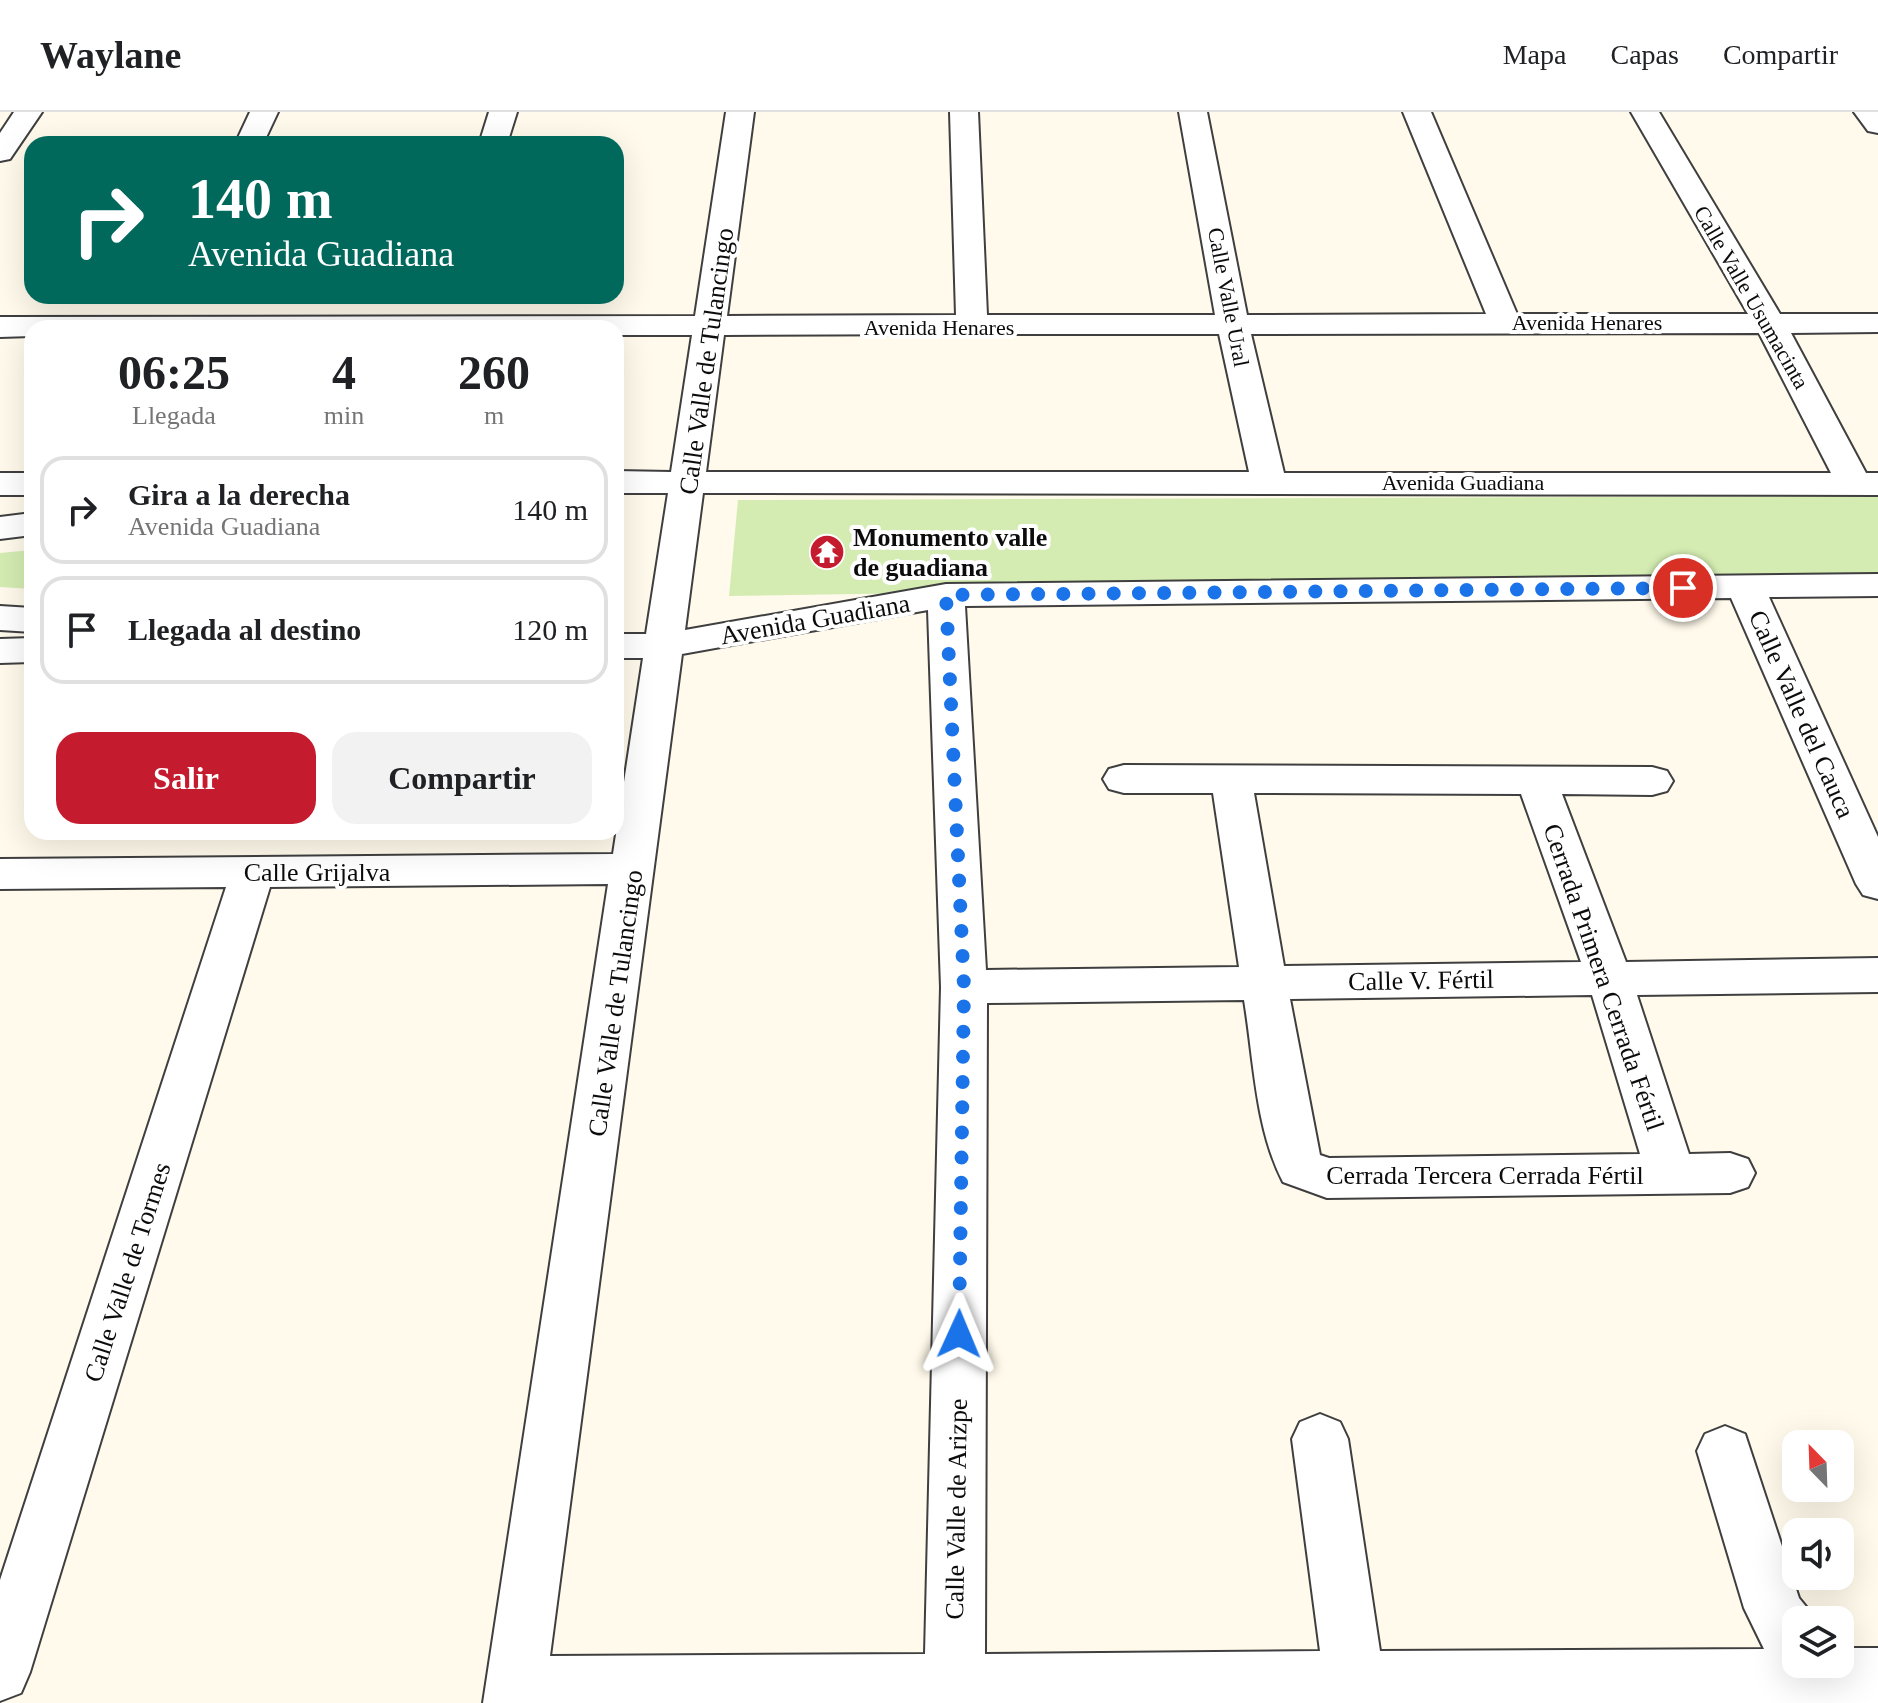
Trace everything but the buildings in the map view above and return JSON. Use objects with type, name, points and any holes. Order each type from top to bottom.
[{"type":"street","points":[[0,153],[28,112]]},
{"type":"street","points":[[253,136],[264,112]]},
{"type":"street","points":[[496,136],[503,112]]},
{"type":"street","name":"Calle Valle de Tulancingo","points":[[514,1694],[634,869],[663,646],[690,481],[740,112]]},
{"type":"street","points":[[964,112],[972,327]]},
{"type":"street","name":"Calle Valle Ural","points":[[1193,112],[1233,325],[1268,481]]},
{"type":"street","points":[[1417,112],[1505,322]]},
{"type":"street","name":"Calle Valle Usumacinta","points":[[1645,112],[1866,484]]},
{"type":"street","points":[[1868,112],[1878,125]]},
{"type":"street","name":"Avenida Henares","points":[[281,320],[440,311],[591,320]]},
{"type":"street","name":"Avenida Henares","points":[[624,322],[709,327],[1878,323]]},
{"type":"street","name":"Avenida Henares","points":[[0,327],[24,327]]},
{"type":"street","name":"Avenida Guadiana","points":[[624,482],[1866,484]]},
{"type":"street","points":[[0,484],[24,484]]},
{"type":"street","points":[[0,528],[24,525]]},
{"type":"street","name":"Avenida Guadiana","points":[[624,646],[663,646],[946,595],[1878,585]]},
{"type":"street","name":"Calle Valle del Cauca","points":[[1746,587],[1764,634],[1878,884]]},
{"type":"street","name":"Calle Valle de Arizpe","points":[[946,595],[964,987],[954,1692]]},
{"type":"street","points":[[0,618],[24,620]]},
{"type":"street","points":[[0,651],[24,650]]},
{"type":"street","points":[[1124,779],[1652,781]]},
{"type":"street","points":[[1231,779],[1266,981]]},
{"type":"street","name":"Cerrada Primera Cerrada Fértil","points":[[1537,782],[1609,978],[1670,1173]]},
{"type":"street","name":"Calle Grijalva","points":[[0,874],[634,869]]},
{"type":"street","name":"Calle Valle de Tormes","points":[[0,1672],[253,872]]},
{"type":"street","name":"Calle V. Fértil","points":[[964,987],[1878,975]]},
{"type":"street","name":"Cerrada Tercera Cerrada Fértil","points":[[1266,981],[1291,1143],[1301,1168],[1313,1176],[1730,1173]]},
{"type":"street","points":[[1320,1439],[1364,1691]]},
{"type":"street","points":[[1725,1451],[1773,1608],[1782,1624]]},
{"type":"street","points":[[514,1694],[1364,1691],[1782,1674]]},
{"type":"green space","points":[[1878,496],[1878,578],[729,596],[738,500]]},
{"type":"green space","points":[[24,551],[24,588],[0,587],[0,553]]},
{"type":"place","name":"Monumento valle de guadiana","points":[[827,552]]},
{"type":"route","points":[[959,1334],[964,987],[946,595],[1683,588]]}]
